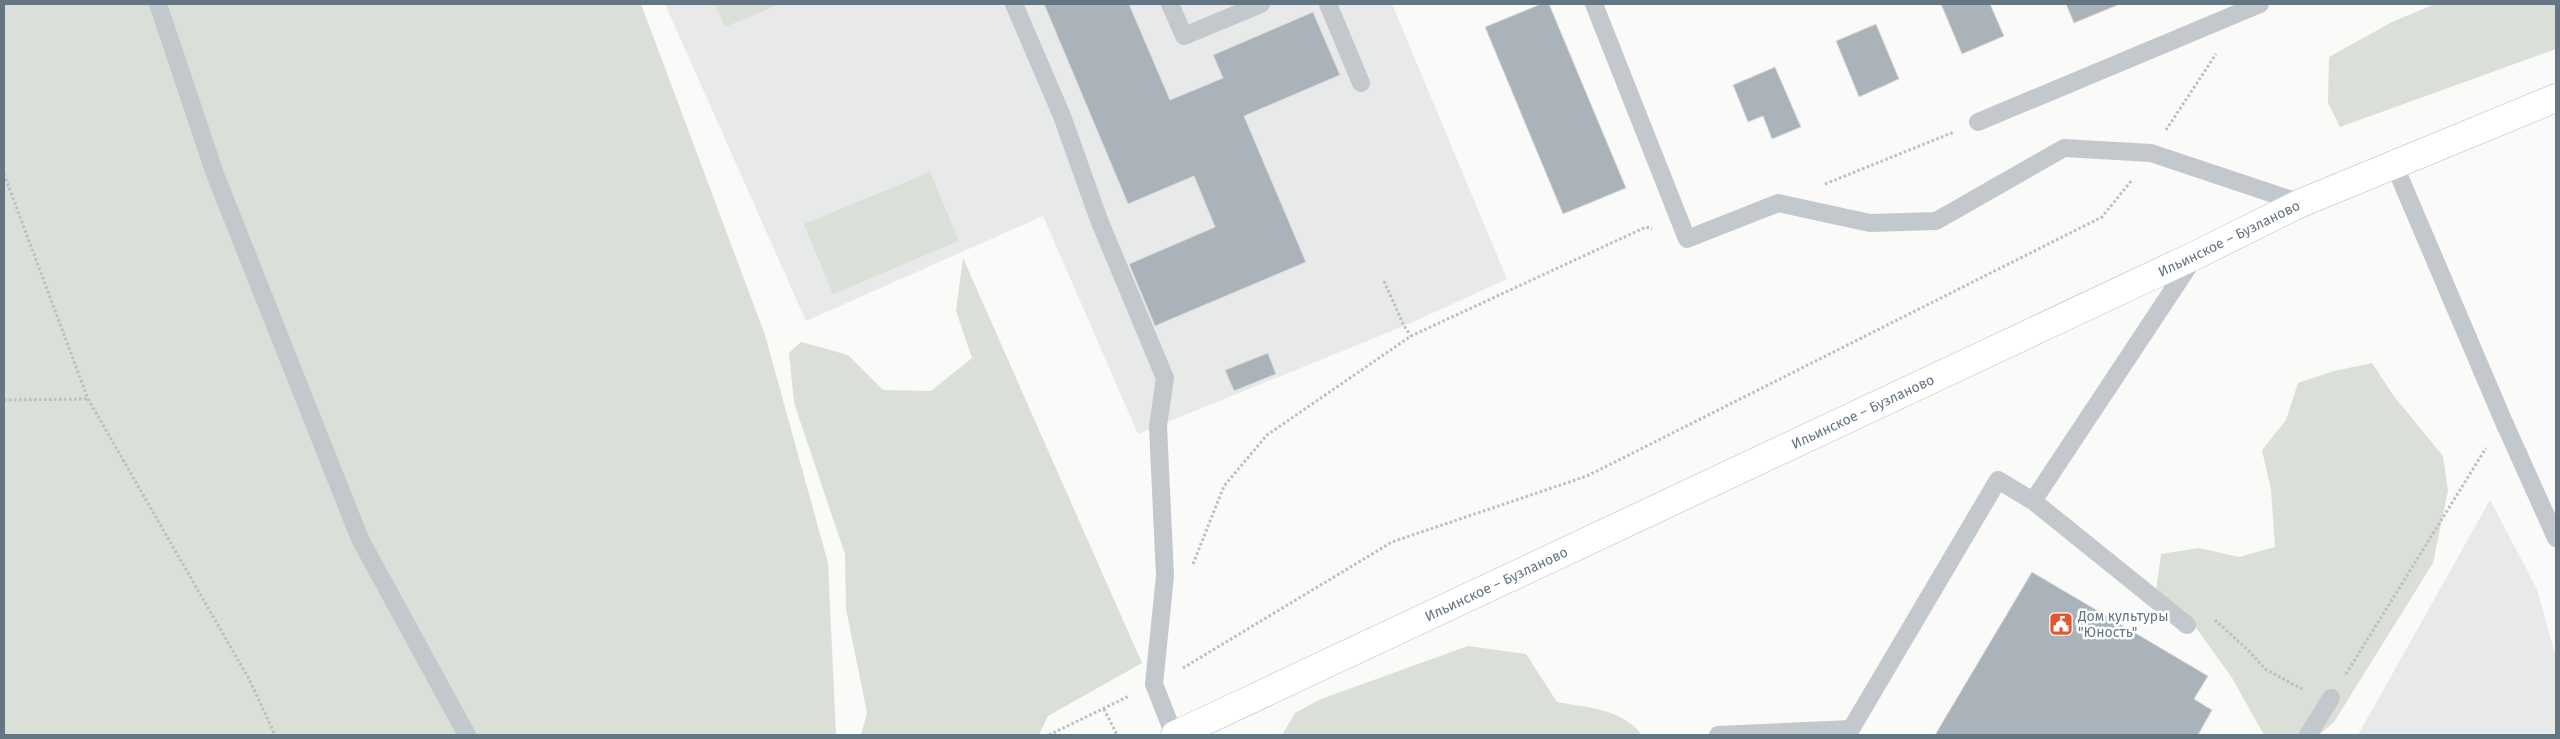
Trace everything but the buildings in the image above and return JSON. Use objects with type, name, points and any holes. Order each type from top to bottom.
[{"type":"street","name":"Ильинское – Бузланово","points":[[1183,734],[2196,255],[2301,203],[2556,98]]},
{"type":"lane","points":[[158,4],[216,174],[360,539],[467,735]]},
{"type":"lane","points":[[1014,4],[1062,116],[1099,220],[1165,378],[1158,426],[1165,576],[1154,684],[1183,734]]},
{"type":"lane","points":[[1170,4],[1184,36],[1261,4]]},
{"type":"lane","points":[[1328,4],[1361,83]]},
{"type":"lane","points":[[1594,4],[1687,239],[1778,203],[1870,224],[1936,221],[2064,148],[2151,153],[2301,203]]},
{"type":"lane","points":[[1978,122],[2252,7]]},
{"type":"lane","points":[[2394,164],[2503,420],[2556,538]]},
{"type":"lane","points":[[2033,502],[2196,255]]},
{"type":"lane","points":[[1718,735],[1856,732],[1998,480],[2033,502],[2187,625]]},
{"type":"lane","points":[[2308,735],[2330,700]]},
{"type":"path","points":[[1049,735],[1154,684],[1392,542],[1587,476],[2102,217],[2151,153],[2252,7]]},
{"type":"path","points":[[1824,185],[1978,122]]},
{"type":"path","points":[[4,174],[88,400],[249,679],[275,735]]},
{"type":"path","points":[[1190,574],[1224,486],[1267,435],[1411,336],[1646,228],[1687,239]]},
{"type":"path","points":[[1384,281],[1404,326],[1411,336]]},
{"type":"path","points":[[4,400],[88,400]]},
{"type":"path","points":[[2187,625],[2212,618],[2248,650],[2265,669],[2330,700],[2503,420]]},
{"type":"path","points":[[1104,709],[1117,735]]},
{"type":"shaded area","points":[[4,4],[641,4],[765,335],[828,563],[836,735],[4,735]]},
{"type":"shaded area","points":[[665,4],[1392,4],[1507,279],[1404,326],[1138,434],[1043,216],[806,321]]},
{"type":"shaded area","points":[[715,4],[780,4],[725,27]]},
{"type":"shaded area","points":[[2435,4],[2556,4],[2556,49],[2340,127],[2328,103],[2329,57],[2392,22]]},
{"type":"shaded area","points":[[930,172],[959,241],[833,294],[804,224]]},
{"type":"shaded area","points":[[963,258],[1142,663],[1048,716],[1039,735],[861,735],[867,713],[846,609],[845,554],[794,403],[789,353],[801,342],[848,355],[883,390],[931,391],[972,358],[956,311]]},
{"type":"shaded area","points":[[2372,363],[2393,395],[2443,456],[2448,491],[2433,563],[2334,722],[2319,735],[2264,735],[2232,678],[2187,615],[2156,591],[2161,554],[2199,548],[2239,557],[2275,547],[2271,490],[2262,450],[2286,420],[2298,383],[2334,371]]},
{"type":"shaded area","points":[[2490,500],[2537,589],[2556,658],[2556,735],[2358,735]]},
{"type":"shaded area","points":[[1468,646],[1526,654],[1557,702],[1614,714],[1634,726],[1642,735],[1282,735],[1295,713],[1321,699]]},
{"type":"place","name":"Дом культуры \"Юность\"","points":[[2061,624]]}]
